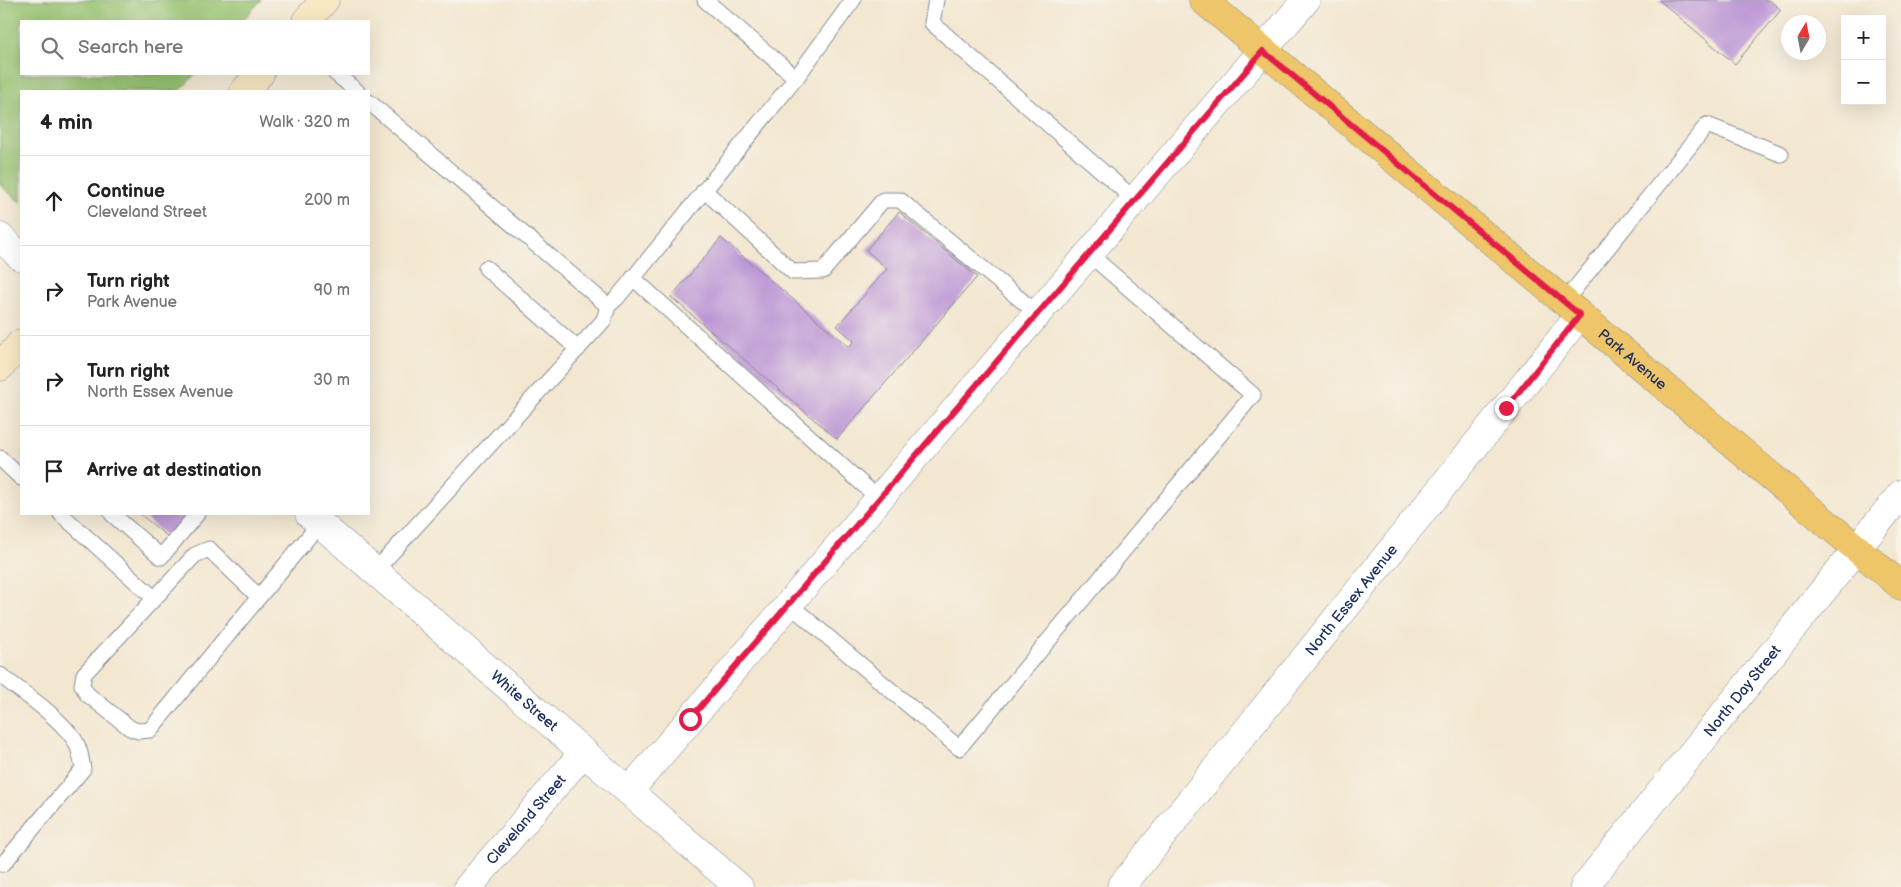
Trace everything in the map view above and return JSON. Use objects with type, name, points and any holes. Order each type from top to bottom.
[{"type":"main road","points":[[307,20],[325,0]]},
{"type":"main road","name":"Park Avenue","points":[[1203,0],[1901,586]]},
{"type":"main road","points":[[245,90],[259,75]]},
{"type":"main road","points":[[0,367],[20,344]]},
{"type":"street","points":[[629,791],[1306,0]]},
{"type":"street","points":[[0,237],[20,256]]},
{"type":"street","name":"North Essex Avenue","points":[[1121,887],[1572,308]]},
{"type":"street","name":"North Day Street","points":[[1584,887],[1901,494]]},
{"type":"street","name":"White Street","points":[[314,519],[739,887]]},
{"type":"street","name":"Cleveland Street","points":[[468,887],[584,752]]},
{"type":"lane","points":[[705,0],[796,78]]},
{"type":"lane","points":[[375,571],[604,320],[608,306],[796,78],[853,0]]},
{"type":"lane","points":[[936,0],[932,23],[1135,200]]},
{"type":"lane","points":[[337,75],[356,90]]},
{"type":"lane","points":[[370,103],[608,306]]},
{"type":"lane","points":[[1572,308],[1707,125],[1781,154]]},
{"type":"lane","points":[[704,190],[794,272],[824,271],[883,200],[900,200],[1038,314]]},
{"type":"lane","points":[[789,604],[959,748],[1253,395],[1089,254]]},
{"type":"lane","points":[[486,268],[578,350]]},
{"type":"lane","points":[[633,278],[879,499]]},
{"type":"lane","points":[[0,458],[20,477]]},
{"type":"lane","points":[[62,515],[154,598]]},
{"type":"lane","points":[[113,515],[161,557],[196,515]]},
{"type":"lane","points":[[259,597],[209,550],[195,555],[84,674],[82,685],[87,694],[130,728],[138,731],[150,730],[288,562],[314,519]]},
{"type":"lane","points":[[0,674],[55,719],[74,739],[80,751],[83,769],[4,864],[0,864]]},
{"type":"green space","points":[[0,0],[261,0],[243,20],[20,20],[20,75],[194,75],[181,90],[20,90],[20,202],[0,185]]},
{"type":"building","points":[[1659,0],[1769,0],[1781,10],[1735,64]]},
{"type":"building","points":[[899,212],[977,277],[837,439],[671,297],[721,238],[849,347],[854,341],[837,326],[887,269],[866,250]]},
{"type":"building","points":[[141,515],[187,515],[168,537]]},
{"type":"route","points":[[690,719],[1263,51],[1580,315],[1506,408]]}]
